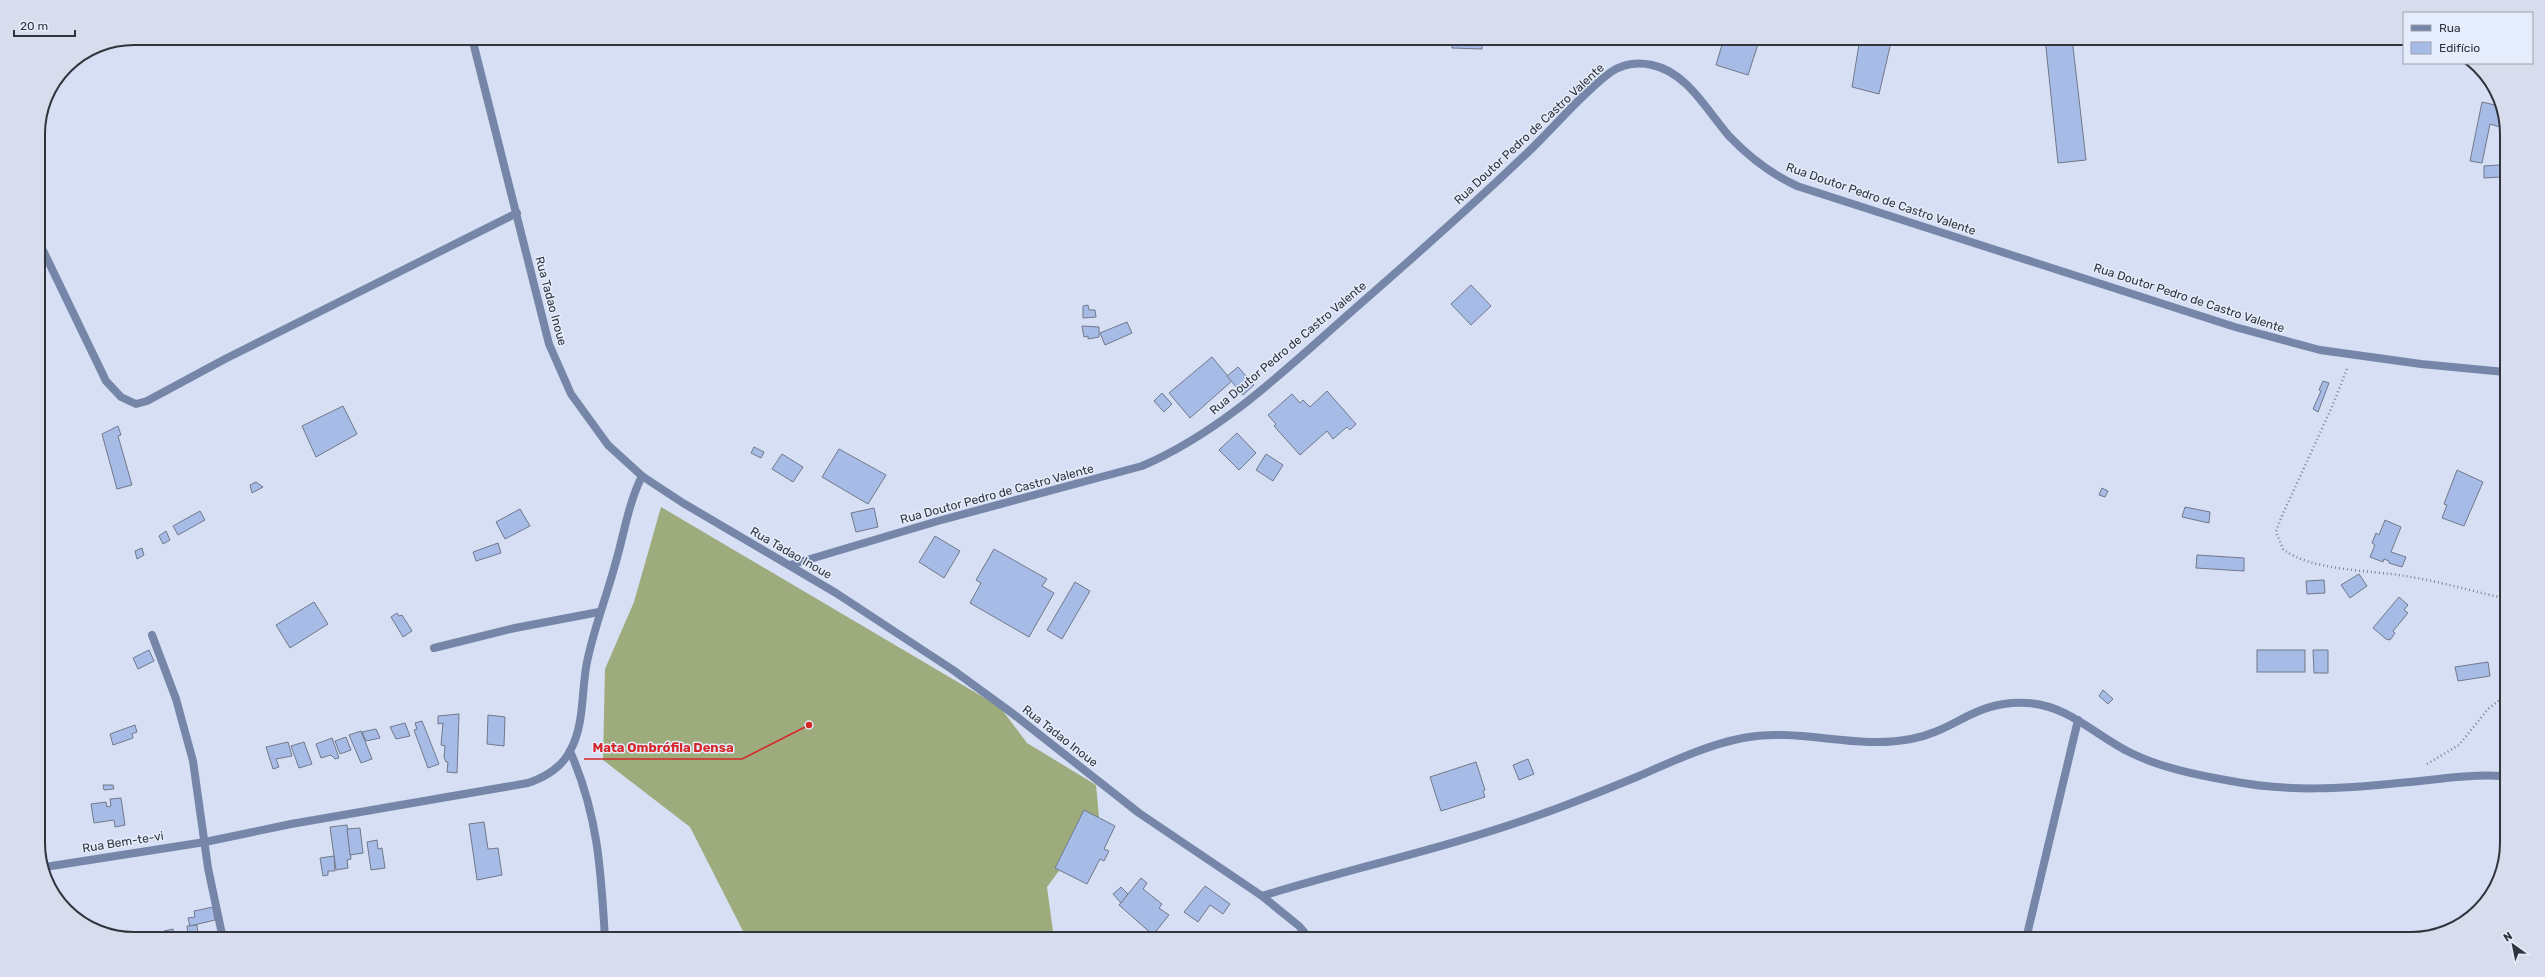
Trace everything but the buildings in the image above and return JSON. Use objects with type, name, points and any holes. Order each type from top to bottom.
[{"type":"street","name":"Rua Tadao Inoue","points":[[474,45],[517,214],[548,344],[571,394],[608,445],[642,476],[684,503],[790,565],[953,670],[1012,713],[1139,812],[1262,896],[1299,926],[1304,932]]},
{"type":"street","name":"Rua Doutor Pedro de Castro Valente","points":[[790,565],[938,521],[1142,466],[1170,454],[1195,439],[1250,398],[1306,351],[1518,162],[1602,80],[1624,66],[1653,65],[1685,83],[1730,136],[1755,161],[1777,177],[1797,186],[2235,327],[2320,350],[2500,371]]},
{"type":"street","points":[[45,255],[106,381],[120,397],[136,404],[147,401],[225,359],[517,214]]},
{"type":"street","name":"Rua Bem-te-vi","points":[[48,867],[205,842],[291,824],[528,783],[553,772],[570,751],[578,731],[586,664],[599,612],[614,568],[632,498],[642,476]]},
{"type":"street","points":[[434,648],[515,628],[599,612]]},
{"type":"street","points":[[152,635],[176,698],[193,761],[205,842],[222,932]]},
{"type":"street","points":[[1262,896],[1498,829],[1595,795],[1699,751],[1743,738],[1770,736],[1848,742],[1910,740],[1929,734],[1980,708],[2009,703],[2042,705],[2058,709],[2120,747],[2163,766],[2256,786],[2286,790],[2324,789],[2442,778],[2500,776]]},
{"type":"street","points":[[2028,932],[2078,720]]},
{"type":"street","points":[[570,751],[584,783],[595,822],[601,872],[605,932]]},
{"type":"path","points":[[2352,355],[2331,409],[2276,532],[2283,549],[2309,561],[2328,566],[2403,576],[2500,597]]},
{"type":"path","points":[[2424,766],[2459,745],[2484,714],[2500,700]]},
{"type":"green space","points":[[661,507],[1000,707],[1027,743],[1096,785],[1099,817],[1047,887],[1053,932],[743,932],[690,827],[603,760],[605,669],[634,602]]},
{"type":"place","name":"Mata Ombrófila Densa","points":[[809,725]]}]
